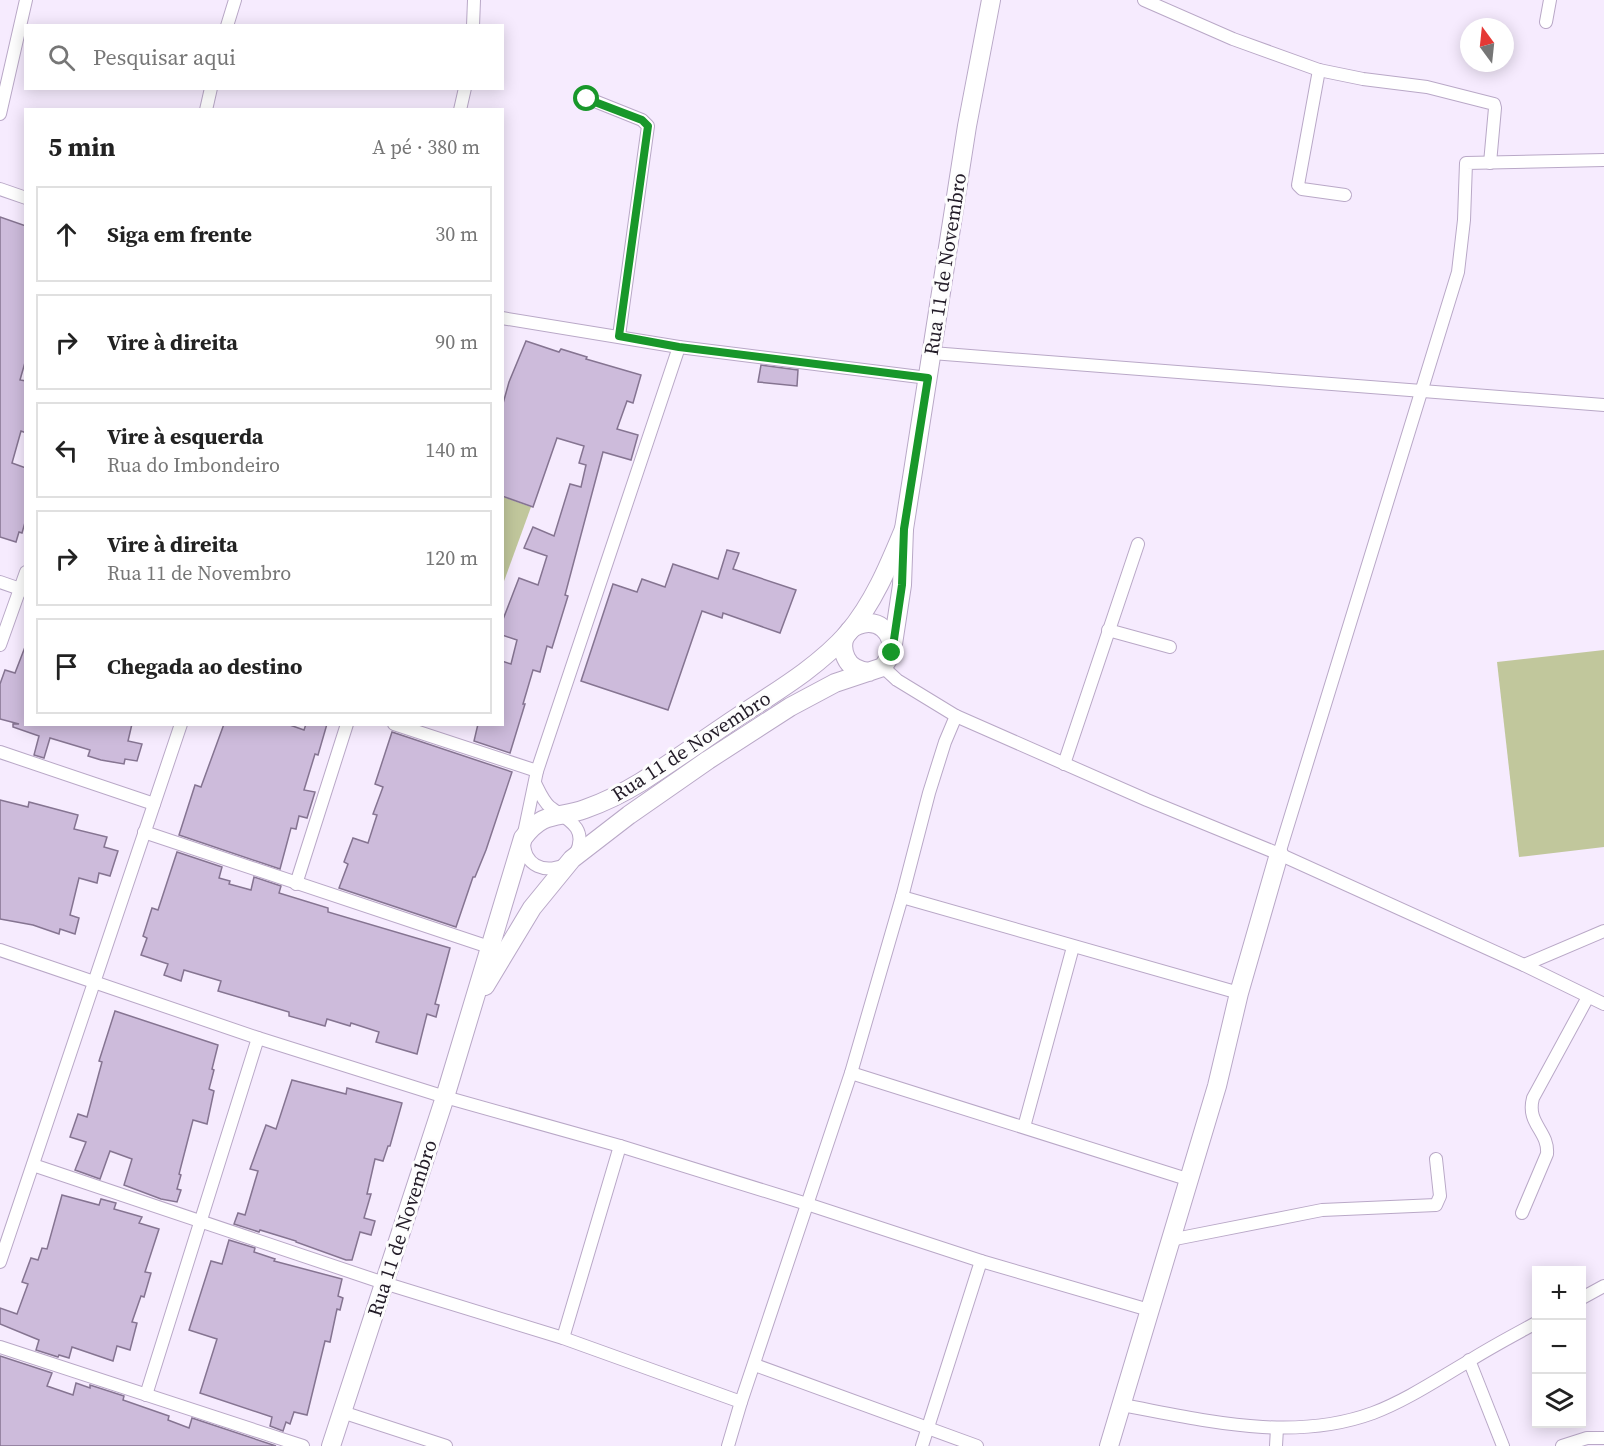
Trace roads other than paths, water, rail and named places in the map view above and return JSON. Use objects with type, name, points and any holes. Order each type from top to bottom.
[{"type":"main road","name":"Rua 11 de Novembro","points":[[472,1009],[532,908],[572,859],[629,815],[790,707],[835,683],[876,669],[892,653],[902,585],[904,529],[967,126],[991,0]]},
{"type":"main road","name":"Rua 11 de Novembro","points":[[848,633],[879,586],[904,529]]},
{"type":"main road","name":"Rua 11 de Novembro","points":[[331,1446],[445,1097],[523,838],[540,820],[552,815],[564,815],[583,810],[612,798],[668,765],[817,662],[861,623],[878,624],[891,636],[893,644]]},
{"type":"main road","points":[[848,633],[843,648],[848,662],[861,671],[876,669]]},
{"type":"main road","points":[[1109,1446],[1217,1086],[1239,993],[1279,854]]},
{"type":"street","points":[[0,114],[26,0]]},
{"type":"street","points":[[228,24],[235,0]]},
{"type":"street","points":[[473,24],[474,0]]},
{"type":"street","points":[[1144,0],[1233,39],[1319,70],[1363,79],[1427,87],[1494,104],[1496,108],[1490,162]]},
{"type":"street","points":[[1546,22],[1550,0]]},
{"type":"street","points":[[1319,70],[1298,185],[1302,189],[1345,195]]},
{"type":"street","points":[[206,108],[211,90]]},
{"type":"street","points":[[460,108],[465,90]]},
{"type":"street","points":[[587,99],[642,120],[648,126],[619,336]]},
{"type":"street","points":[[1279,854],[1458,272],[1464,230],[1466,163],[1604,160]]},
{"type":"street","points":[[0,189],[24,197]]},
{"type":"street","points":[[504,318],[679,347],[928,378]]},
{"type":"street","points":[[399,726],[536,777],[547,804],[564,815],[575,826],[579,837],[578,850],[572,859],[562,867],[538,866],[527,856],[523,838],[536,777],[679,347]]},
{"type":"street","points":[[932,353],[1604,405]]},
{"type":"street","points":[[1064,764],[1138,544]]},
{"type":"street","points":[[0,582],[23,590],[0,645]]},
{"type":"street","points":[[1108,630],[1170,647]]},
{"type":"street","points":[[876,669],[956,716],[1279,854],[1524,965],[1604,1004]]},
{"type":"street","points":[[728,1446],[851,1073],[902,897],[929,793],[956,716]]},
{"type":"street","points":[[0,1262],[180,726]]},
{"type":"street","points":[[296,884],[346,726]]},
{"type":"street","points":[[0,752],[154,804]]},
{"type":"street","points":[[144,832],[489,947]]},
{"type":"street","points":[[902,897],[1239,993]]},
{"type":"street","points":[[1524,965],[1604,931]]},
{"type":"street","points":[[1024,1127],[1073,947]]},
{"type":"street","points":[[0,950],[258,1038],[445,1097],[620,1146],[981,1261],[1149,1310]]},
{"type":"street","points":[[1522,1213],[1547,1154],[1548,1146],[1532,1118],[1533,1098],[1588,997]]},
{"type":"street","points":[[146,1395],[258,1038]]},
{"type":"street","points":[[851,1073],[1190,1180]]},
{"type":"street","points":[[563,1338],[620,1146]]},
{"type":"street","points":[[1170,1240],[1322,1210],[1436,1204],[1440,1196],[1436,1159]]},
{"type":"street","points":[[33,1165],[384,1283],[563,1338],[741,1402]]},
{"type":"street","points":[[922,1446],[981,1261]]},
{"type":"street","points":[[1586,1295],[1604,1286]]},
{"type":"street","points":[[1122,1405],[1238,1426],[1277,1428],[1353,1419],[1374,1413],[1434,1383],[1469,1360],[1532,1325]]},
{"type":"street","points":[[0,1347],[303,1446]]},
{"type":"street","points":[[1469,1360],[1503,1446]]},
{"type":"street","points":[[755,1365],[977,1446]]},
{"type":"street","points":[[342,1412],[446,1446]]},
{"type":"street","points":[[1276,1446],[1277,1428]]},
{"type":"street","points":[[1562,1446],[1587,1438],[1604,1438]]}]
